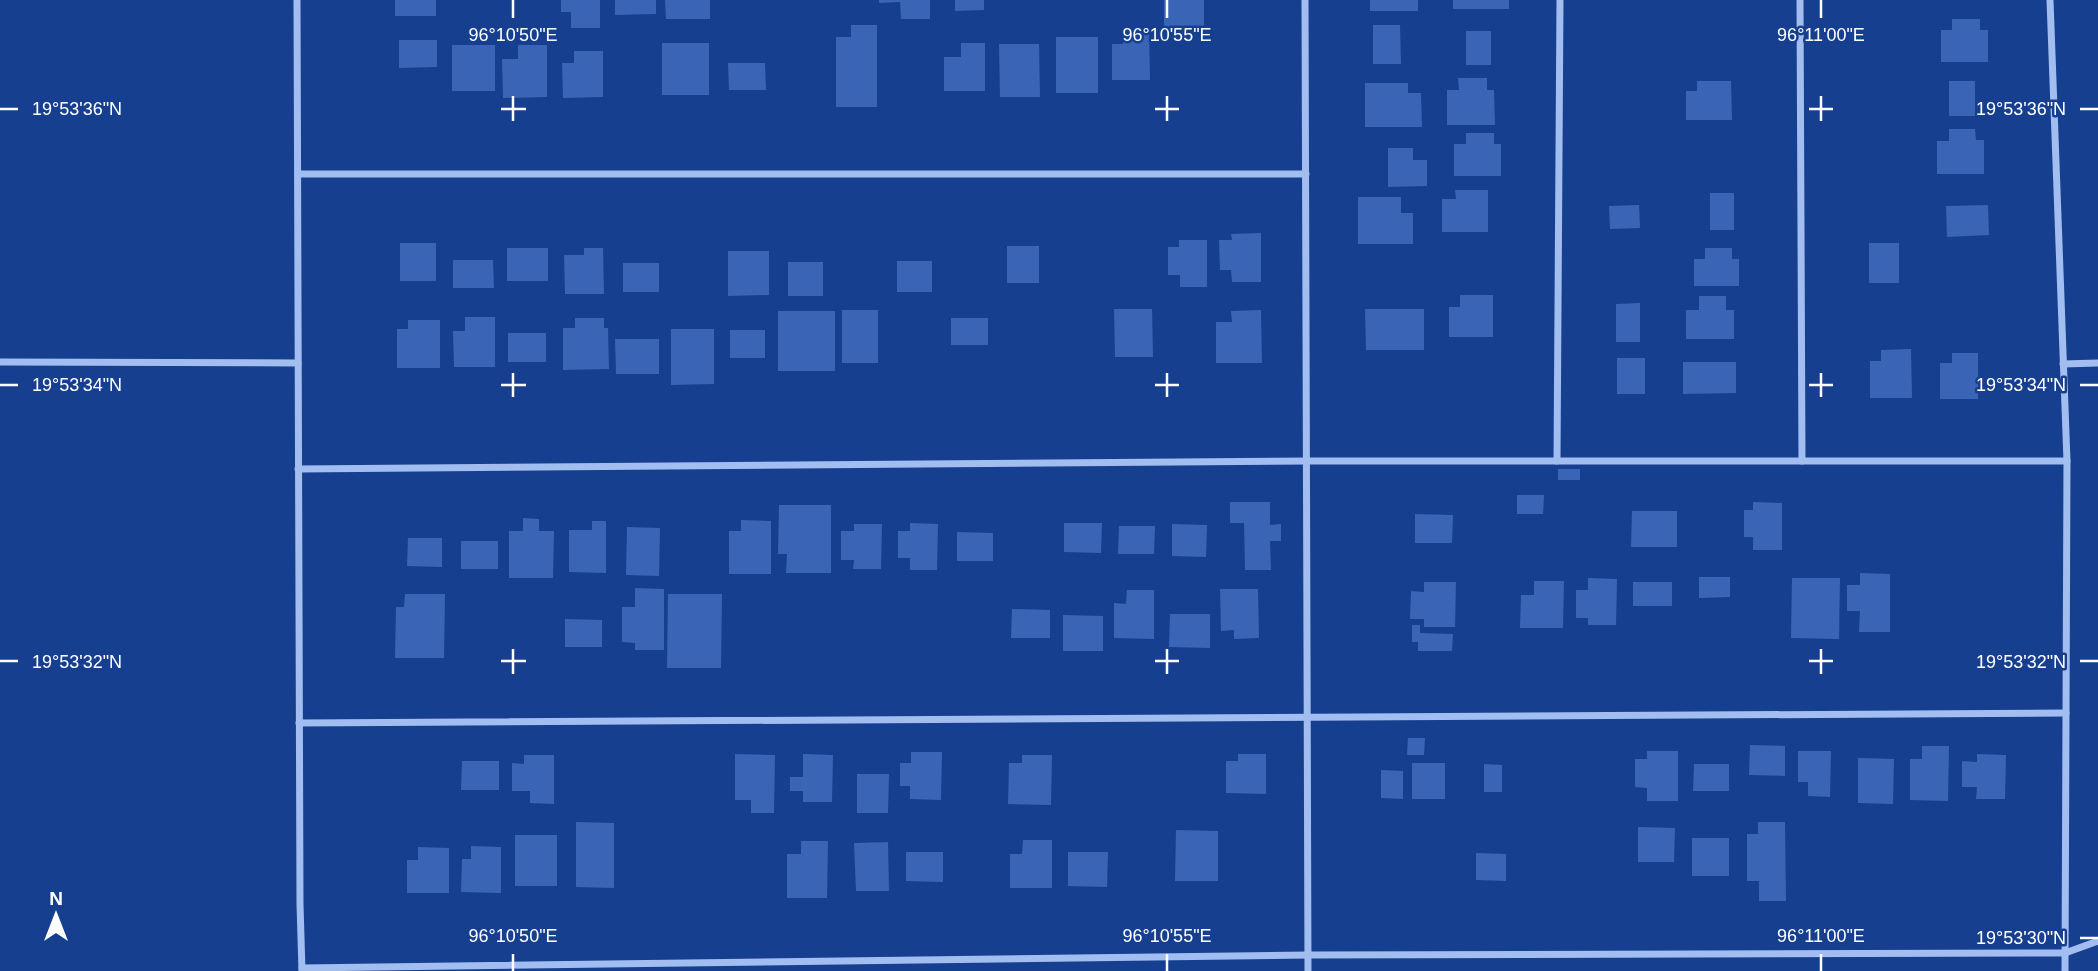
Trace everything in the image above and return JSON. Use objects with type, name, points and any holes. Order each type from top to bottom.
[{"type":"street","points":[[297,0],[302,970],[1308,955],[2065,953],[2098,941]]},
{"type":"street","points":[[1305,0],[1308,971]]},
{"type":"street","points":[[1558,461],[1560,0]]},
{"type":"street","points":[[1800,0],[1802,461]]},
{"type":"street","points":[[2050,0],[2067,461],[2065,971]]},
{"type":"street","points":[[298,174],[1306,174]]},
{"type":"street","points":[[0,362],[298,363]]},
{"type":"street","points":[[2063,364],[2098,363]]},
{"type":"street","points":[[299,468],[1307,461],[2067,461]]},
{"type":"street","points":[[299,723],[2066,713]]},
{"type":"building","points":[[395,0],[436,0],[436,16],[395,16]]},
{"type":"building","points":[[561,0],[600,0],[600,28],[571,28],[571,12],[561,12]]},
{"type":"building","points":[[615,0],[656,0],[656,14],[615,15]]},
{"type":"building","points":[[665,0],[710,0],[710,19],[666,19]]},
{"type":"building","points":[[879,0],[930,0],[930,19],[901,19],[900,2],[879,3]]},
{"type":"building","points":[[955,0],[984,0],[984,10],[955,11]]},
{"type":"building","points":[[1164,0],[1204,0],[1204,27],[1164,27]]},
{"type":"building","points":[[1370,0],[1418,0],[1418,11],[1370,11]]},
{"type":"building","points":[[1453,0],[1509,0],[1509,9],[1453,9]]},
{"type":"building","points":[[1952,19],[1980,19],[1980,30],[1988,30],[1988,62],[1941,62],[1941,30],[1952,30]]},
{"type":"building","points":[[851,25],[877,25],[877,107],[836,107],[836,37],[851,37]]},
{"type":"building","points":[[1373,25],[1400,25],[1401,64],[1373,64]]},
{"type":"building","points":[[1123,31],[1149,31],[1150,80],[1112,80],[1112,44],[1123,44]]},
{"type":"building","points":[[1466,31],[1491,31],[1491,65],[1466,65]]},
{"type":"building","points":[[1056,37],[1098,37],[1098,93],[1056,93]]},
{"type":"building","points":[[399,40],[437,40],[437,67],[399,68]]},
{"type":"building","points":[[662,43],[709,43],[709,95],[662,95]]},
{"type":"building","points":[[961,43],[985,43],[985,91],[944,91],[944,57],[961,57]]},
{"type":"building","points":[[999,44],[1039,44],[1040,97],[1000,97]]},
{"type":"building","points":[[452,45],[495,45],[495,91],[452,91]]},
{"type":"building","points":[[518,45],[547,45],[547,97],[503,98],[502,59],[518,59]]},
{"type":"building","points":[[574,51],[603,51],[603,97],[563,98],[562,63],[574,63]]},
{"type":"building","points":[[728,63],[765,63],[766,90],[729,90]]},
{"type":"building","points":[[1458,78],[1487,78],[1487,90],[1494,90],[1495,125],[1447,125],[1447,90],[1459,90]]},
{"type":"building","points":[[1697,81],[1731,81],[1732,120],[1686,120],[1686,91],[1697,91]]},
{"type":"building","points":[[1949,81],[1975,81],[1975,116],[1949,116]]},
{"type":"building","points":[[1365,83],[1408,83],[1408,93],[1421,93],[1422,127],[1365,127]]},
{"type":"building","points":[[1949,129],[1975,129],[1976,140],[1984,140],[1984,174],[1937,174],[1937,141],[1949,141]]},
{"type":"building","points":[[1466,133],[1494,133],[1494,144],[1501,144],[1501,176],[1454,176],[1454,144],[1466,144]]},
{"type":"building","points":[[1388,148],[1413,148],[1413,160],[1427,160],[1427,186],[1388,187]]},
{"type":"building","points":[[1455,190],[1488,190],[1488,232],[1442,232],[1442,199],[1456,199]]},
{"type":"building","points":[[1710,193],[1734,193],[1734,230],[1710,230]]},
{"type":"building","points":[[1358,197],[1401,197],[1401,213],[1413,213],[1413,244],[1358,244]]},
{"type":"building","points":[[1639,205],[1640,228],[1610,229],[1609,206]]},
{"type":"building","points":[[1988,205],[1989,235],[1947,237],[1946,206]]},
{"type":"building","points":[[1261,233],[1261,282],[1232,282],[1231,270],[1220,270],[1219,240],[1232,240],[1231,234]]},
{"type":"building","points":[[1179,240],[1207,240],[1207,287],[1180,287],[1180,275],[1168,275],[1168,247],[1179,247]]},
{"type":"building","points":[[400,243],[436,243],[436,281],[400,281]]},
{"type":"building","points":[[1869,243],[1899,243],[1899,283],[1869,283]]},
{"type":"building","points":[[1007,246],[1039,246],[1039,283],[1007,283]]},
{"type":"building","points":[[507,248],[548,248],[548,281],[507,281]]},
{"type":"building","points":[[584,248],[603,248],[604,294],[565,294],[564,255],[584,255]]},
{"type":"building","points":[[1705,248],[1732,248],[1732,259],[1739,259],[1739,286],[1694,286],[1694,259],[1705,259]]},
{"type":"building","points":[[728,251],[769,251],[769,295],[728,296]]},
{"type":"building","points":[[453,260],[493,260],[494,288],[453,288]]},
{"type":"building","points":[[897,261],[932,261],[932,292],[897,292]]},
{"type":"building","points":[[788,262],[823,262],[823,296],[788,296]]},
{"type":"building","points":[[623,263],[659,263],[659,292],[623,292]]},
{"type":"building","points":[[1460,295],[1493,295],[1493,337],[1449,337],[1449,307],[1460,307]]},
{"type":"building","points":[[1699,296],[1726,296],[1726,310],[1734,310],[1734,339],[1686,339],[1686,310],[1699,310]]},
{"type":"building","points":[[1640,303],[1640,342],[1616,342],[1616,304]]},
{"type":"building","points":[[1114,309],[1152,309],[1153,357],[1115,357]]},
{"type":"building","points":[[1365,309],[1424,309],[1424,350],[1366,350]]},
{"type":"building","points":[[842,310],[878,310],[878,363],[842,363]]},
{"type":"building","points":[[1261,310],[1262,363],[1216,363],[1216,322],[1232,322],[1231,311]]},
{"type":"building","points":[[778,311],[835,311],[835,371],[778,371]]},
{"type":"building","points":[[465,317],[495,317],[495,367],[454,367],[453,331],[465,331]]},
{"type":"building","points":[[575,318],[604,318],[604,328],[608,328],[609,369],[563,370],[563,328],[575,328]]},
{"type":"building","points":[[951,318],[988,318],[988,345],[951,345]]},
{"type":"building","points":[[408,320],[440,320],[440,368],[397,368],[397,329],[408,329]]},
{"type":"building","points":[[671,329],[714,329],[714,384],[671,385]]},
{"type":"building","points":[[730,330],[765,330],[765,358],[730,358]]},
{"type":"building","points":[[508,333],[546,333],[546,362],[508,362]]},
{"type":"building","points":[[615,339],[659,339],[659,374],[616,374]]},
{"type":"building","points":[[1911,349],[1912,398],[1870,398],[1870,361],[1881,361],[1881,350]]},
{"type":"building","points":[[1952,353],[1978,353],[1978,399],[1940,399],[1940,363],[1952,363]]},
{"type":"building","points":[[1617,358],[1645,358],[1645,394],[1617,394]]},
{"type":"building","points":[[1683,362],[1736,362],[1736,393],[1683,394]]},
{"type":"building","points":[[1558,469],[1580,469],[1580,480],[1558,480]]},
{"type":"building","points":[[1517,495],[1544,495],[1543,514],[1517,514]]},
{"type":"building","points":[[1230,502],[1270,502],[1270,525],[1281,524],[1281,541],[1270,541],[1271,570],[1245,570],[1244,523],[1230,523]]},
{"type":"building","points":[[1753,502],[1782,503],[1782,550],[1753,550],[1753,537],[1744,537],[1744,510],[1753,510]]},
{"type":"building","points":[[779,505],[831,505],[831,573],[786,573],[787,554],[778,554]]},
{"type":"building","points":[[1632,511],[1677,511],[1677,547],[1631,547]]},
{"type":"building","points":[[1415,514],[1453,515],[1452,543],[1415,543]]},
{"type":"building","points":[[523,518],[539,519],[539,531],[554,531],[553,578],[509,578],[509,531],[523,531]]},
{"type":"building","points":[[741,520],[771,521],[771,574],[729,574],[729,531],[741,531]]},
{"type":"building","points":[[592,521],[606,521],[606,573],[569,572],[569,530],[592,530]]},
{"type":"building","points":[[910,523],[938,524],[937,570],[910,570],[910,558],[898,558],[898,531],[910,531]]},
{"type":"building","points":[[1064,523],[1102,523],[1101,553],[1064,552]]},
{"type":"building","points":[[854,524],[882,524],[881,569],[853,569],[854,560],[841,560],[841,531],[854,531]]},
{"type":"building","points":[[1172,524],[1207,525],[1206,557],[1172,556]]},
{"type":"building","points":[[1119,526],[1155,526],[1154,554],[1118,554]]},
{"type":"building","points":[[627,527],[660,528],[659,576],[626,575]]},
{"type":"building","points":[[957,532],[993,533],[993,561],[957,561]]},
{"type":"building","points":[[408,538],[442,538],[442,567],[407,566]]},
{"type":"building","points":[[461,541],[498,541],[498,569],[461,569]]},
{"type":"building","points":[[1860,573],[1890,574],[1890,632],[1859,632],[1860,611],[1847,611],[1847,585],[1860,585]]},
{"type":"building","points":[[1699,577],[1730,577],[1730,597],[1699,598]]},
{"type":"building","points":[[1588,578],[1617,579],[1616,625],[1588,625],[1588,618],[1576,618],[1576,590],[1588,590]]},
{"type":"building","points":[[1792,578],[1840,578],[1839,639],[1791,638]]},
{"type":"building","points":[[1534,581],[1564,581],[1563,628],[1520,628],[1521,595],[1534,595]]},
{"type":"building","points":[[1424,582],[1456,582],[1455,627],[1424,627],[1424,619],[1410,619],[1411,591],[1424,592]]},
{"type":"building","points":[[1633,582],[1672,582],[1672,606],[1633,606]]},
{"type":"building","points":[[635,588],[664,589],[664,650],[635,650],[635,643],[622,642],[622,607],[635,607]]},
{"type":"building","points":[[1220,589],[1258,589],[1259,638],[1234,639],[1234,630],[1221,631]]},
{"type":"building","points":[[1127,590],[1154,590],[1154,639],[1114,638],[1114,603],[1126,604]]},
{"type":"building","points":[[405,594],[445,594],[444,658],[395,658],[396,607],[404,607]]},
{"type":"building","points":[[668,594],[722,594],[721,668],[667,668]]},
{"type":"building","points":[[1012,609],[1050,610],[1050,638],[1011,638]]},
{"type":"building","points":[[1170,614],[1210,614],[1210,648],[1169,647]]},
{"type":"building","points":[[1063,615],[1103,616],[1103,651],[1063,651]]},
{"type":"building","points":[[565,619],[602,620],[602,647],[565,647]]},
{"type":"building","points":[[1412,625],[1420,625],[1420,633],[1453,634],[1452,651],[1418,651],[1418,642],[1412,642]]},
{"type":"building","points":[[1408,738],[1425,738],[1424,755],[1407,755]]},
{"type":"building","points":[[1750,745],[1785,746],[1785,776],[1749,775]]},
{"type":"building","points":[[1922,746],[1949,746],[1948,801],[1910,800],[1910,759],[1922,759]]},
{"type":"building","points":[[1647,751],[1678,751],[1678,801],[1647,801],[1647,788],[1635,787],[1635,759],[1647,759]]},
{"type":"building","points":[[1798,751],[1831,751],[1830,797],[1808,796],[1808,782],[1798,782]]},
{"type":"building","points":[[911,752],[942,752],[941,800],[910,799],[910,786],[900,786],[900,763],[911,763]]},
{"type":"building","points":[[735,754],[775,755],[774,813],[751,813],[751,800],[735,800]]},
{"type":"building","points":[[803,754],[833,755],[832,802],[803,802],[803,791],[790,791],[790,777],[803,777]]},
{"type":"building","points":[[1238,754],[1266,754],[1266,794],[1226,793],[1226,761],[1238,761]]},
{"type":"building","points":[[1977,754],[2006,755],[2005,799],[1976,799],[1977,787],[1962,787],[1962,761],[1977,762]]},
{"type":"building","points":[[524,755],[554,755],[554,804],[530,803],[530,791],[512,791],[512,763],[524,764]]},
{"type":"building","points":[[1022,755],[1052,755],[1051,805],[1008,804],[1009,763],[1022,763]]},
{"type":"building","points":[[1858,758],[1894,759],[1893,804],[1858,803]]},
{"type":"building","points":[[462,761],[499,761],[499,790],[461,790]]},
{"type":"building","points":[[1412,763],[1445,763],[1445,799],[1412,799]]},
{"type":"building","points":[[1484,764],[1502,765],[1502,792],[1484,792]]},
{"type":"building","points":[[1694,764],[1729,764],[1729,791],[1693,791]]},
{"type":"building","points":[[1381,770],[1403,771],[1403,799],[1381,798]]},
{"type":"building","points":[[857,774],[889,774],[888,813],[857,813]]},
{"type":"building","points":[[576,822],[614,823],[614,888],[576,887]]},
{"type":"building","points":[[1758,822],[1785,822],[1786,901],[1759,901],[1759,881],[1747,881],[1747,834],[1758,834]]},
{"type":"building","points":[[1638,827],[1675,828],[1674,862],[1638,862]]},
{"type":"building","points":[[1176,830],[1218,831],[1218,881],[1175,881]]},
{"type":"building","points":[[515,835],[557,835],[557,886],[515,886]]},
{"type":"building","points":[[1692,838],[1729,838],[1729,876],[1692,876]]},
{"type":"building","points":[[1023,840],[1052,840],[1052,888],[1010,888],[1010,854],[1022,854]]},
{"type":"building","points":[[801,841],[828,841],[827,898],[787,898],[787,854],[801,854]]},
{"type":"building","points":[[888,842],[889,891],[856,891],[854,843]]},
{"type":"building","points":[[471,846],[501,847],[501,893],[461,892],[462,859],[471,859]]},
{"type":"building","points":[[418,847],[449,848],[449,893],[407,893],[407,860],[418,860]]},
{"type":"building","points":[[906,852],[943,852],[943,882],[906,881]]},
{"type":"building","points":[[1068,852],[1108,852],[1107,887],[1068,886]]},
{"type":"building","points":[[1476,853],[1506,854],[1506,881],[1476,880]]}]
